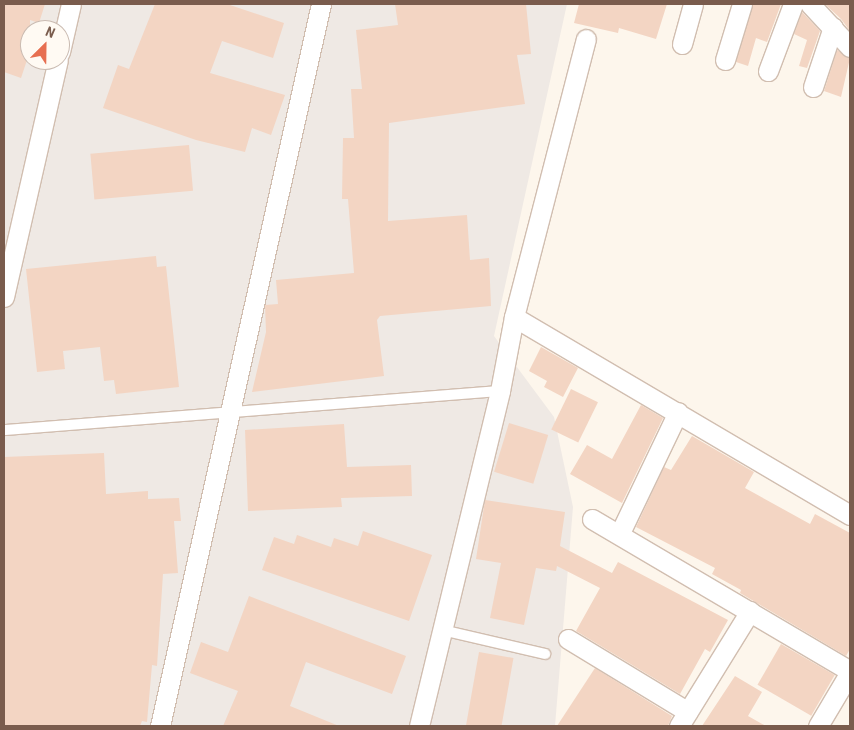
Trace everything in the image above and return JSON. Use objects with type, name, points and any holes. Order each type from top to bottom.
[{"type":"street","points":[[67,20],[71,4]]},
{"type":"street","points":[[160,726],[321,4]]},
{"type":"street","points":[[682,44],[693,4]]},
{"type":"street","points":[[726,60],[742,4]]},
{"type":"street","points":[[768,71],[793,4]]},
{"type":"street","points":[[810,4],[850,47]]},
{"type":"street","points":[[813,87],[833,27]]},
{"type":"street","points":[[419,726],[500,391],[514,318],[586,39]]},
{"type":"street","points":[[4,297],[56,70]]},
{"type":"street","points":[[514,318],[678,412],[850,515]]},
{"type":"street","points":[[620,533],[678,412]]},
{"type":"street","points":[[592,519],[620,533],[850,671],[818,726]]},
{"type":"street","points":[[568,639],[684,719],[750,611]]},
{"type":"lane","points":[[4,430],[500,391]]},
{"type":"lane","points":[[442,630],[545,654]]},
{"type":"shaded area","points":[[4,4],[567,4],[494,336],[554,417],[573,507],[555,726],[4,726]]},
{"type":"building","points":[[4,4],[45,4],[40,20],[20,20],[20,70],[24,70],[21,78],[4,72]]},
{"type":"building","points":[[155,4],[227,4],[284,23],[273,58],[222,41],[210,73],[285,95],[271,135],[252,128],[245,152],[196,140],[103,108],[118,65],[129,69]]},
{"type":"building","points":[[395,4],[526,4],[531,54],[517,55],[525,104],[389,123],[388,221],[467,215],[470,260],[489,258],[491,306],[380,316],[377,320],[384,376],[252,392],[266,332],[265,305],[278,304],[276,280],[354,273],[348,199],[342,199],[343,138],[354,138],[351,89],[362,89],[356,30],[398,25]]},
{"type":"building","points":[[579,4],[667,4],[656,39],[619,28],[618,33],[574,23]]},
{"type":"building","points":[[753,4],[781,4],[767,42],[756,38],[748,66],[736,62]]},
{"type":"building","points":[[825,4],[850,4],[850,31],[841,19]]},
{"type":"building","points":[[802,12],[820,31],[807,68],[799,66],[807,40],[794,34]]},
{"type":"building","points":[[837,50],[850,58],[841,97],[824,91]]},
{"type":"building","points":[[189,145],[193,191],[94,199],[90,154]]},
{"type":"building","points":[[156,256],[157,267],[166,266],[179,387],[116,394],[114,380],[104,381],[100,347],[63,351],[65,369],[37,372],[26,269]]},
{"type":"building","points":[[541,347],[578,368],[563,397],[544,387],[547,381],[529,371]]},
{"type":"building","points":[[571,389],[598,402],[578,443],[551,429]]},
{"type":"building","points":[[641,405],[663,418],[622,503],[570,474],[587,445],[612,459]]},
{"type":"building","points":[[509,423],[548,435],[533,484],[494,472]]},
{"type":"building","points":[[344,424],[347,467],[411,465],[412,496],[341,498],[342,507],[248,511],[245,430]]},
{"type":"building","points":[[692,436],[754,472],[745,488],[810,524],[815,514],[850,533],[850,649],[846,656],[740,593],[741,590],[712,574],[715,568],[636,527],[664,467],[671,470]]},
{"type":"building","points":[[104,453],[106,494],[148,491],[148,499],[179,498],[181,521],[174,521],[178,573],[163,574],[157,666],[152,665],[147,722],[142,721],[140,726],[4,726],[4,457]]},
{"type":"building","points":[[485,500],[565,512],[560,546],[612,573],[618,562],[728,620],[710,652],[705,649],[680,694],[576,631],[600,588],[557,566],[556,571],[536,568],[524,625],[490,618],[501,563],[476,559]]},
{"type":"building","points":[[363,531],[432,555],[409,621],[262,570],[274,537],[294,544],[297,535],[331,547],[334,538],[358,546]]},
{"type":"building","points":[[249,596],[406,656],[392,694],[306,662],[290,706],[339,726],[223,726],[238,691],[190,673],[201,642],[228,652]]},
{"type":"building","points":[[781,644],[835,675],[811,716],[758,685]]},
{"type":"building","points":[[479,652],[513,658],[501,726],[466,726]]},
{"type":"building","points":[[595,668],[672,716],[668,726],[557,726]]},
{"type":"building","points":[[735,676],[762,692],[748,716],[766,726],[702,726]]}]
